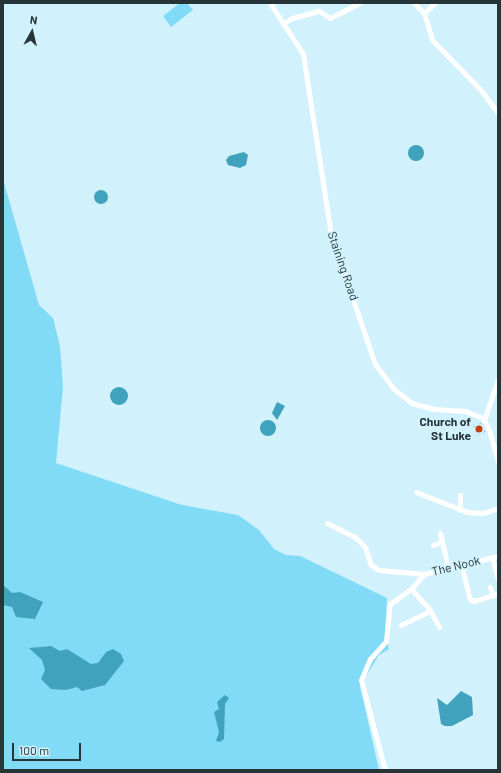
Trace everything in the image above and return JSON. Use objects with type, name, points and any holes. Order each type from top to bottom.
[{"type":"street","name":"Staining Road","points":[[270,3],[303,54],[331,235],[375,364],[394,389],[412,403],[429,408],[465,410],[484,420]]},
{"type":"street","points":[[284,23],[292,18],[319,10],[330,18],[360,3]]},
{"type":"street","points":[[414,3],[424,13],[429,34],[436,46],[472,81],[498,113]]},
{"type":"street","points":[[424,13],[435,3]]},
{"type":"street","points":[[498,379],[484,420],[498,462]]},
{"type":"street","points":[[416,492],[460,510],[477,513],[498,508]]},
{"type":"street","points":[[460,495],[460,510]]},
{"type":"street","points":[[327,523],[355,537],[365,547],[371,565],[379,570],[424,574]]},
{"type":"street","points":[[440,533],[448,567]]},
{"type":"street","points":[[433,544],[441,542]]},
{"type":"street","name":"The Nook","points":[[385,770],[361,680],[370,658],[386,641],[390,604],[411,589],[424,574],[498,556]]},
{"type":"street","points":[[492,557],[498,580]]},
{"type":"street","points":[[461,564],[470,599],[474,601],[495,595],[490,587]]},
{"type":"street","points":[[411,589],[430,612],[439,627]]},
{"type":"street","points":[[401,624],[430,612]]},
{"type":"shaded area","points":[[180,3],[187,3],[193,10],[171,27],[163,16]]},
{"type":"shaded area","points":[[416,145],[422,147],[424,153],[422,159],[416,161],[410,159],[408,153],[410,147]]},
{"type":"shaded area","points":[[244,152],[248,155],[246,165],[240,168],[228,165],[226,160],[229,156]]},
{"type":"shaded area","points":[[3,179],[39,305],[53,318],[60,346],[63,386],[56,463],[182,505],[238,515],[259,530],[274,549],[286,555],[300,556],[387,598],[385,633],[389,649],[379,655],[360,686],[379,770],[3,770]]},
{"type":"shaded area","points":[[101,190],[106,192],[108,197],[106,202],[101,204],[96,202],[94,197],[96,192]]},
{"type":"shaded area","points":[[119,387],[125,390],[128,396],[125,402],[119,405],[113,402],[110,396],[113,390]]},
{"type":"shaded area","points":[[277,402],[285,406],[277,420],[272,413]]},
{"type":"shaded area","points":[[268,420],[275,425],[276,428],[271,435],[268,436],[261,431],[260,428],[265,421]]},
{"type":"shaded area","points":[[3,585],[12,593],[20,592],[43,602],[35,619],[16,617],[12,607],[3,605]]},
{"type":"shaded area","points":[[51,646],[60,651],[67,649],[91,664],[98,663],[106,652],[113,649],[121,654],[124,661],[105,685],[82,691],[77,687],[66,690],[51,689],[41,679],[45,670],[42,660],[29,648]]},
{"type":"shaded area","points":[[461,691],[472,697],[473,715],[452,726],[445,726],[441,724],[437,698],[447,705]]},
{"type":"shaded area","points":[[225,695],[229,698],[225,704],[224,739],[220,742],[216,741],[219,732],[214,712],[219,709],[217,702]]},
{"type":"building","name":"Church of St Luke","points":[[481,423],[485,432],[478,435],[473,426]]},
{"type":"place","name":"Church of St Luke","points":[[479,429]]}]
